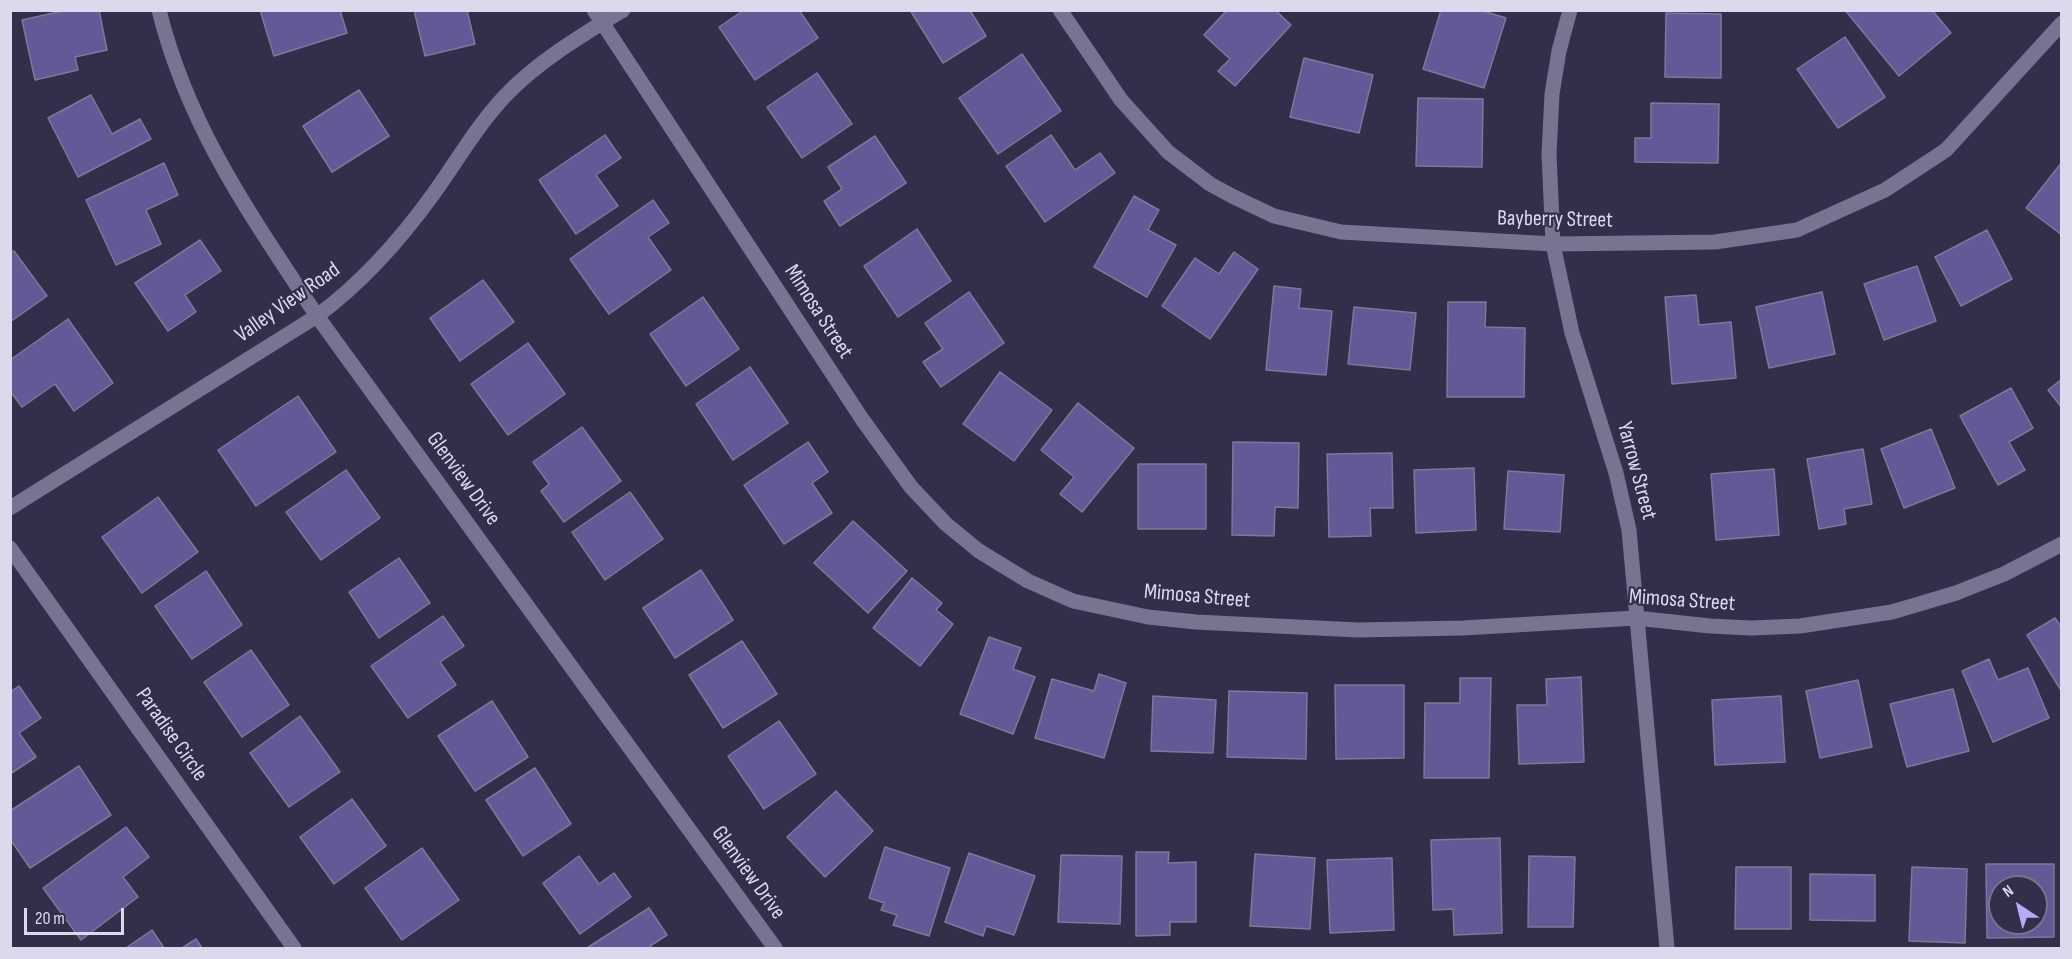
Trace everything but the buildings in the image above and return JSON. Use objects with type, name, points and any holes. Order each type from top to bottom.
[{"type":"street","name":"Glenview Drive","points":[[159,10],[187,97],[216,156],[248,211],[317,316],[775,948]]},
{"type":"street","name":"Valley View Road","points":[[10,508],[317,316],[339,299],[389,251],[434,193],[473,134],[505,96],[534,69],[598,17],[623,10]]},
{"type":"street","name":"Bayberry Street","points":[[1060,10],[1121,100],[1168,152],[1210,183],[1274,216],[1341,232],[1553,244],[1715,242],[1797,230],[1885,190],[1946,150],[2061,23]]},
{"type":"street","name":"Yarrow Street","points":[[1570,10],[1559,51],[1552,94],[1549,154],[1553,244],[1572,333],[1616,473],[1629,530],[1667,948]]},
{"type":"street","name":"Mimosa Street","points":[[598,17],[862,419],[911,487],[946,524],[979,551],[1028,581],[1073,601],[1112,610],[1196,622],[1358,630],[1463,628],[1636,618],[1751,628],[1800,626],[1892,612],[1956,593],[1995,578],[2061,544]]},
{"type":"street","name":"Paradise Circle","points":[[10,548],[294,948]]}]
